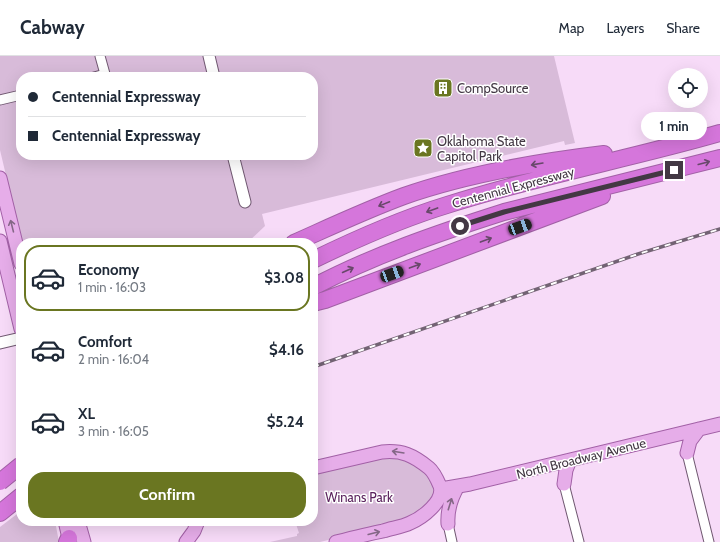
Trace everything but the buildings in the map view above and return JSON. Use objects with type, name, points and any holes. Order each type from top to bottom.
[{"type":"highway","name":"Centennial Expressway","points":[[318,258],[366,235],[446,205],[498,190],[720,133]]},
{"type":"highway","points":[[305,238],[403,196],[466,178],[500,170],[575,157],[673,145]]},
{"type":"highway","name":"Centennial Expressway","points":[[318,284],[385,254],[453,228],[504,212],[720,158]]},
{"type":"highway","points":[[318,302],[576,207],[661,173]]},
{"type":"highway","points":[[0,482],[16,469]]},
{"type":"highway","points":[[0,513],[16,500]]},
{"type":"main road","points":[[0,178],[16,244]]},
{"type":"main road","points":[[0,241],[16,308]]},
{"type":"main road","name":"North Broadway Avenue","points":[[441,489],[470,484],[720,424]]},
{"type":"main road","points":[[687,454],[689,443],[699,429]]},
{"type":"main road","points":[[318,467],[382,452],[400,452],[410,455],[431,470],[441,489],[440,497],[435,505],[410,523],[336,542]]},
{"type":"main road","points":[[564,484],[566,470],[570,460]]},
{"type":"main road","points":[[448,524],[449,507],[452,496],[458,486]]},
{"type":"main road","points":[[67,526],[72,541]]},
{"type":"main road","points":[[72,541],[76,526]]},
{"type":"main road","points":[[186,542],[196,531]]},
{"type":"street","points":[[100,56],[104,72]]},
{"type":"street","points":[[209,56],[213,72]]},
{"type":"street","points":[[0,100],[16,96]]},
{"type":"street","points":[[234,160],[245,202]]},
{"type":"street","points":[[0,343],[16,339]]},
{"type":"street","points":[[687,454],[708,542]]},
{"type":"street","points":[[564,484],[579,542]]},
{"type":"street","points":[[448,524],[452,542]]},
{"type":"green space","name":"Oklahoma State Capitol Park","points":[[0,56],[554,56],[575,143],[565,145],[564,141],[262,214],[265,226],[252,238],[21,238],[0,150]]},
{"type":"green space","name":"Winans Park","points":[[385,456],[400,457],[426,472],[432,481],[434,491],[432,501],[414,516],[382,527],[320,542],[270,542],[297,536],[299,533],[297,526],[318,526],[318,472]]},
{"type":"green space","points":[[16,515],[16,526],[56,526],[59,542],[0,542],[0,527]]},
{"type":"railway","points":[[318,365],[638,254],[720,229]]},
{"type":"railway","points":[[0,476],[16,471]]},
{"type":"place","name":"CompSource","points":[[443,88]]},
{"type":"place","name":"Oklahoma State Capitol Park","points":[[423,148]]},
{"type":"route","points":[[460,226],[504,212],[674,170]]}]
